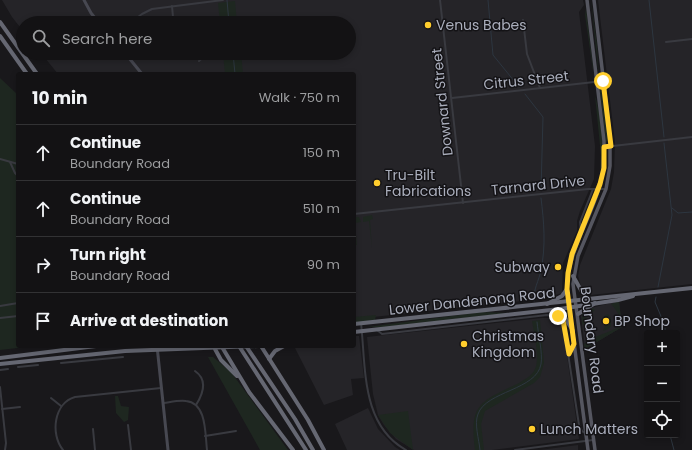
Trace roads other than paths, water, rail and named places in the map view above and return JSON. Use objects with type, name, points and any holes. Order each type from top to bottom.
[{"type":"highway","points":[[0,22],[16,44]]},
{"type":"highway","points":[[0,36],[16,59]]},
{"type":"highway","points":[[17,60],[26,72]]},
{"type":"highway","points":[[27,60],[36,72]]},
{"type":"highway","points":[[573,276],[586,299]]},
{"type":"highway","name":"Lower Dandenong Road","points":[[356,332],[560,309],[569,304],[586,299],[692,288]]},
{"type":"highway","points":[[543,305],[562,296],[567,289]]},
{"type":"highway","name":"Lower Dandenong Road","points":[[576,302],[595,303],[618,300],[639,294]]},
{"type":"highway","points":[[578,314],[595,303]]},
{"type":"highway","name":"Lower Dandenong Road","points":[[356,324],[543,305],[569,304]]},
{"type":"highway","points":[[560,309],[573,331]]},
{"type":"highway","points":[[0,358],[80,348]]},
{"type":"highway","points":[[0,364],[147,348]]},
{"type":"highway","points":[[215,348],[222,361],[246,387]]},
{"type":"highway","points":[[223,348],[246,387],[293,450]]},
{"type":"highway","points":[[240,348],[306,450]]},
{"type":"highway","points":[[247,348],[295,419],[313,450]]},
{"type":"highway","points":[[262,348],[311,425],[324,450]]},
{"type":"highway","points":[[270,359],[275,351],[280,348]]},
{"type":"main road","points":[[84,0],[93,16]]},
{"type":"main road","name":"Boundary Road","points":[[587,0],[604,147],[604,168],[599,189],[570,264],[567,289],[588,450]]},
{"type":"main road","name":"Boundary Road","points":[[594,0],[611,146],[610,166],[606,189],[578,256],[573,276],[595,450]]},
{"type":"main road","points":[[131,60],[140,72]]},
{"type":"main road","points":[[157,348],[168,450]]},
{"type":"street","points":[[139,16],[152,9],[223,0]]},
{"type":"street","name":"Downard Street","points":[[440,0],[463,203]]},
{"type":"street","points":[[172,6],[173,16]]},
{"type":"street","points":[[523,20],[527,54],[540,88]]},
{"type":"street","points":[[666,42],[692,39]]},
{"type":"street","name":"Citrus Street","points":[[451,98],[603,81]]},
{"type":"street","points":[[604,147],[692,137]]},
{"type":"street","points":[[0,159],[16,163]]},
{"type":"street","points":[[10,161],[16,174]]},
{"type":"street","name":"Tarnard Drive","points":[[356,214],[593,189],[606,189]]},
{"type":"street","name":"Boundary Road","points":[[581,233],[580,222],[593,189]]},
{"type":"street","points":[[0,306],[16,303]]},
{"type":"street","name":"Lower Dandenong Road","points":[[542,316],[549,310]]},
{"type":"street","points":[[0,318],[16,316]]},
{"type":"street","name":"Lower Dandenong Road","points":[[376,329],[382,334],[542,316],[558,316]]},
{"type":"street","name":"Boundary Road","points":[[558,316],[563,320],[579,425],[582,431],[586,434]]},
{"type":"street","points":[[361,324],[368,392],[376,418],[384,431],[406,450]]},
{"type":"street","name":"Boundary Road","points":[[569,354],[574,344]]},
{"type":"street","points":[[115,357],[126,350]]},
{"type":"street","points":[[63,357],[67,362]]},
{"type":"street","points":[[61,363],[123,357]]},
{"type":"street","points":[[31,361],[32,366]]},
{"type":"street","points":[[18,367],[38,365]]},
{"type":"street","points":[[0,370],[8,369]]},
{"type":"street","points":[[195,371],[200,376],[203,387],[202,396],[196,405]]},
{"type":"street","points":[[0,388],[6,443],[5,450]]},
{"type":"street","points":[[64,450],[59,442],[56,422],[61,406],[67,401],[75,397],[161,388]]},
{"type":"street","points":[[51,398],[61,406]]},
{"type":"street","points":[[162,403],[185,401],[196,405],[202,414],[206,450]]},
{"type":"street","points":[[2,409],[20,407]]},
{"type":"street","points":[[128,425],[131,450]]},
{"type":"street","points":[[93,429],[95,450]]},
{"type":"street","points":[[205,436],[236,431]]},
{"type":"street","points":[[515,450],[593,440]]},
{"type":"waterway","points":[[227,0],[228,16]]},
{"type":"waterway","points":[[488,0],[493,55],[519,87]]},
{"type":"waterway","points":[[649,0],[664,137]]},
{"type":"waterway","points":[[234,60],[235,72]]},
{"type":"waterway","points":[[525,94],[543,117],[541,190]]},
{"type":"waterway","points":[[658,287],[672,215],[664,143]]},
{"type":"waterway","points":[[534,301],[534,293],[541,270],[544,252],[544,225],[541,198]]},
{"type":"waterway","points":[[672,208],[678,213],[692,212]]},
{"type":"waterway","points":[[656,297],[655,302],[665,326]]},
{"type":"waterway","points":[[480,450],[476,422],[478,414],[483,406],[500,395],[531,380],[537,373],[541,364],[541,349],[537,322]]},
{"type":"waterway","points":[[671,438],[674,450]]},
{"type":"place","name":"Venus Babes","points":[[428,25]]},
{"type":"place","name":"Tru-Bilt Fabrications","points":[[377,183]]},
{"type":"place","name":"Subway","points":[[558,267]]},
{"type":"place","name":"BP Shop","points":[[606,321]]},
{"type":"place","name":"Christmas Kingdom","points":[[464,344]]},
{"type":"place","name":"Lunch Matters","points":[[532,429]]}]
